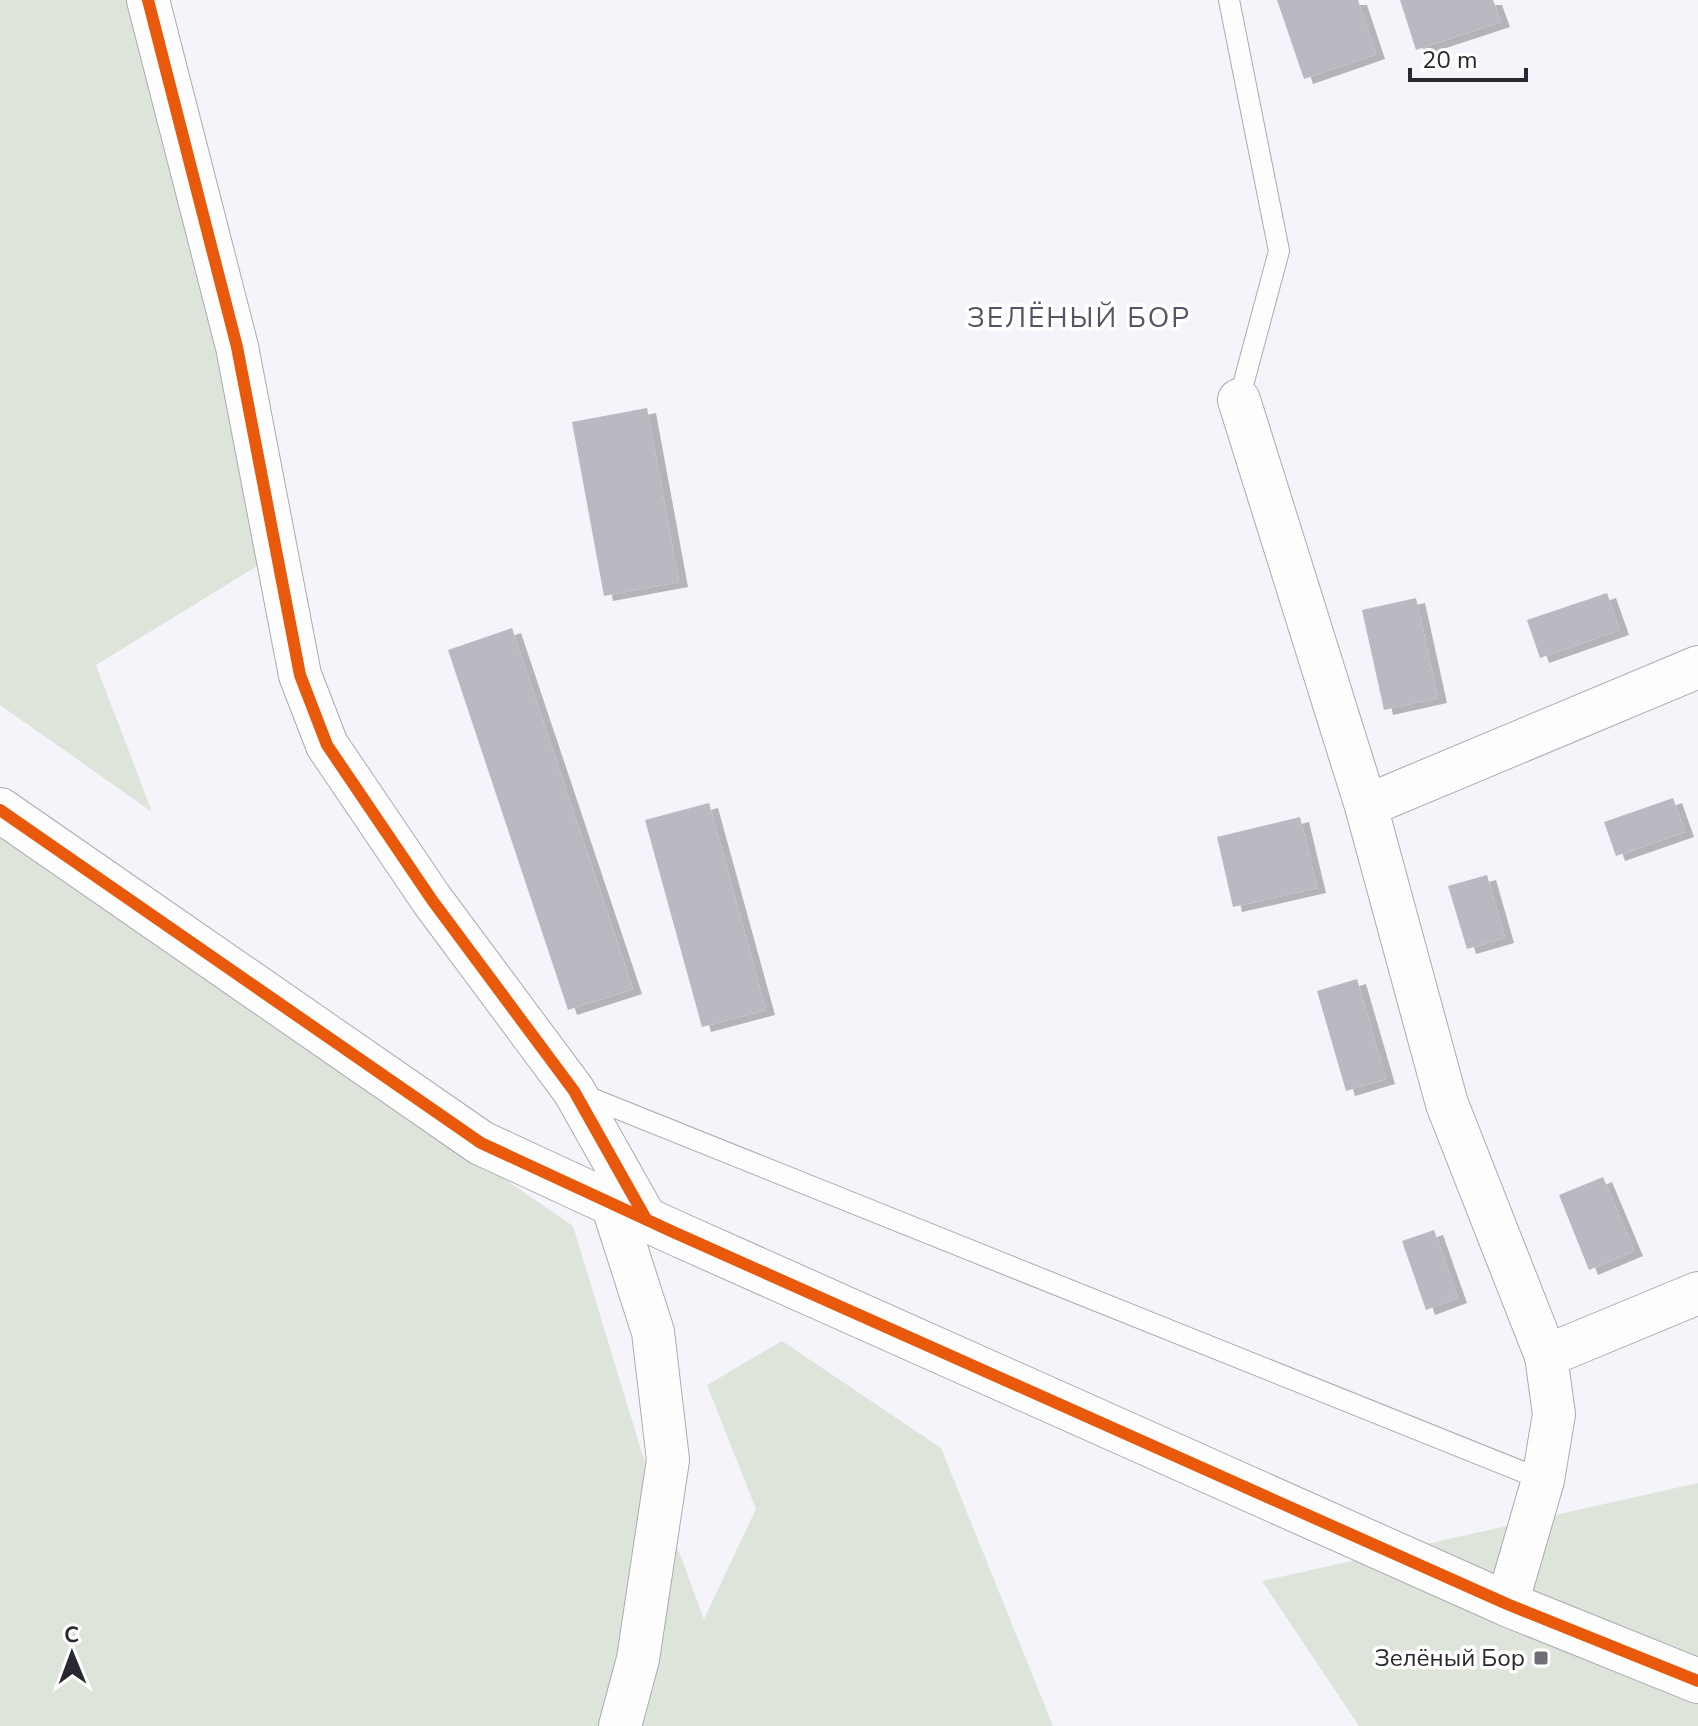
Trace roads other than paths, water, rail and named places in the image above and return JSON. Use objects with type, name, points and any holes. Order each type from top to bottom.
[{"type":"street","points":[[148,0],[237,347],[300,675],[327,745],[432,900],[574,1091],[629,1212],[653,1332],[668,1460],[638,1659],[620,1726]]},
{"type":"street","points":[[1239,400],[1366,806],[1447,1104],[1546,1356],[1554,1414],[1543,1480],[1507,1604]]},
{"type":"street","points":[[1366,806],[1698,667]]},
{"type":"street","points":[[0,810],[481,1143],[1507,1604],[1698,1681]]},
{"type":"street","points":[[1546,1356],[1698,1293]]},
{"type":"lane","points":[[1229,0],[1279,251],[1239,400]]},
{"type":"lane","points":[[574,1091],[1543,1480]]},
{"type":"place","name":"Зелёный Бор","points":[[1541,1658]]},
{"type":"district","name":"ЗЕЛЁНЫЙ БОР","points":[[1079,318]]}]
